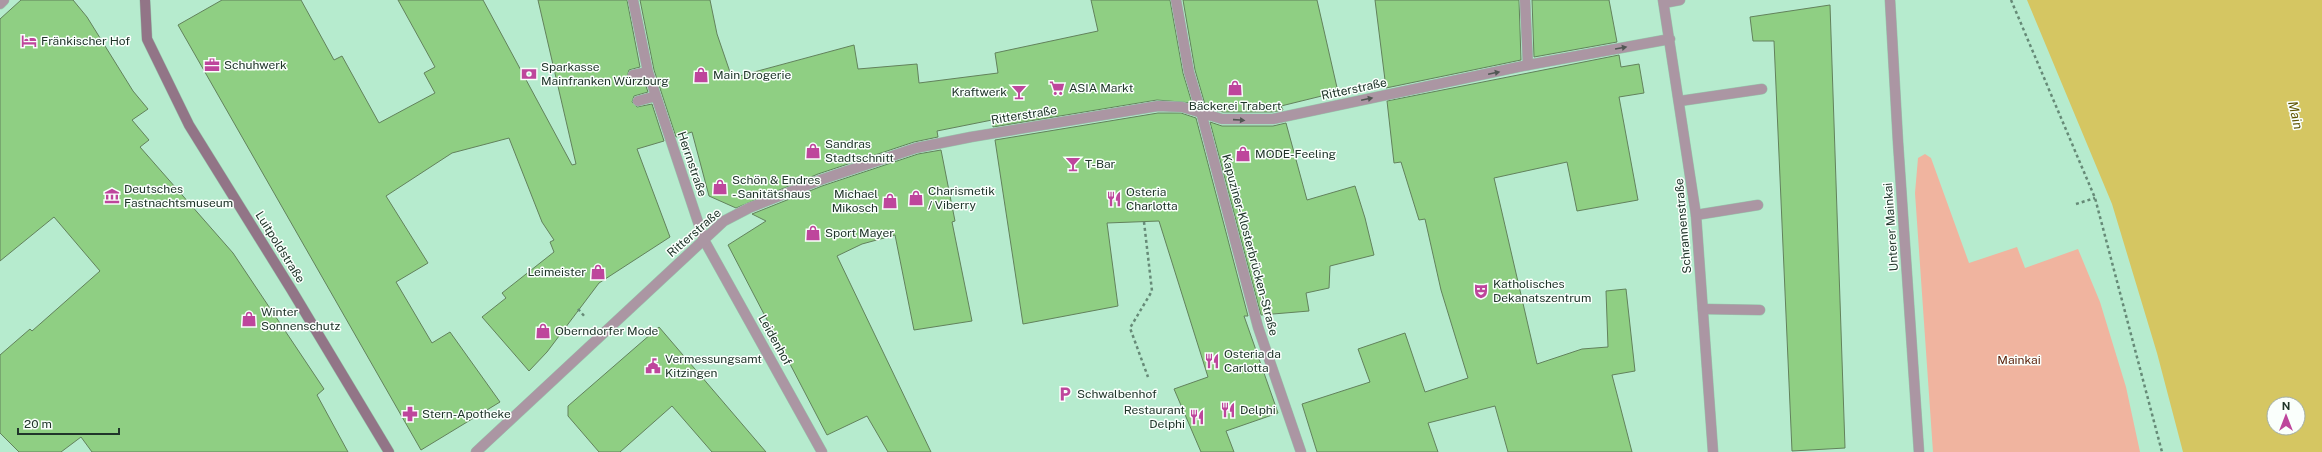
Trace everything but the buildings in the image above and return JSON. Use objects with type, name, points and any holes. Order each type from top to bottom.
[{"type":"street","points":[[0,4],[4,0]]},
{"type":"street","name":"Luitpoldstraße","points":[[145,0],[147,39],[188,125],[291,289],[389,452]]},
{"type":"street","name":"Herrnstraße","points":[[633,0],[648,72],[704,240]]},
{"type":"street","name":"Kapuziner-Klosterbrücken-Straße","points":[[1176,0],[1189,72],[1258,327],[1301,452]]},
{"type":"street","points":[[1525,0],[1528,65]]},
{"type":"street","points":[[1664,1],[1680,0]]},
{"type":"street","name":"Unterer Mainkai","points":[[1890,0],[1898,150],[1919,452]]},
{"type":"street","name":"Schrannenstraße","points":[[1664,1],[1696,215],[1713,452]]},
{"type":"street","name":"Ritterstraße","points":[[476,452],[724,221],[749,208],[820,180],[916,148],[971,136],[1158,106],[1182,107],[1222,119],[1273,119],[1528,65],[1670,38]]},
{"type":"street","points":[[633,76],[648,72]]},
{"type":"street","points":[[1680,101],[1762,90]]},
{"type":"street","points":[[638,101],[656,96]]},
{"type":"street","points":[[1696,215],[1758,205]]},
{"type":"street","name":"Leidenhof","points":[[704,240],[822,452]]},
{"type":"street","points":[[1703,309],[1760,310]]},
{"type":"path","points":[[2011,0],[2095,198],[2162,452]]},
{"type":"path","points":[[2076,204],[2095,198]]},
{"type":"path","points":[[1144,222],[1152,291],[1130,328],[1148,377]]},
{"type":"green space","name":"Mainkai","points":[[1925,154],[1931,158],[1969,263],[2017,247],[2025,268],[2078,249],[2100,302],[2126,387],[2140,452],[1933,452],[1915,193],[1918,158]]},
{"type":"water","name":"Main","points":[[2027,0],[2322,0],[2322,452],[2183,452],[2157,353],[2112,204]]},
{"type":"place","name":"Fränkischer Hof","points":[[29,41]]},
{"type":"place","name":"Schuhwerk","points":[[212,65]]},
{"type":"place","name":"Sparkasse Mainfranken Würzburg","points":[[529,74]]},
{"type":"place","name":"Main Drogerie","points":[[701,75]]},
{"type":"place","name":"ASIA Markt","points":[[1057,88]]},
{"type":"place","name":"Bäckerei Trabert","points":[[1235,88]]},
{"type":"place","name":"Kraftwerk","points":[[1019,92]]},
{"type":"place","name":"Sandras Stadtschnitt","points":[[813,151]]},
{"type":"place","name":"MODE-Feeling","points":[[1243,154]]},
{"type":"place","name":"T-Bar","points":[[1073,164]]},
{"type":"place","name":"Schön & Endres - Sanitätshaus","points":[[720,187]]},
{"type":"place","name":"Deutsches Fastnachtsmuseum","points":[[112,196]]},
{"type":"place","name":"Charismetik / Viberry","points":[[916,198]]},
{"type":"place","name":"Osteria Charlotta","points":[[1114,199]]},
{"type":"place","name":"Michael Mikosch","points":[[890,201]]},
{"type":"place","name":"Sport Mayer","points":[[813,233]]},
{"type":"place","name":"Leimeister","points":[[598,272]]},
{"type":"place","name":"Katholisches Dekanatszentrum","points":[[1481,291]]},
{"type":"place","name":"Winter Sonnenschutz","points":[[249,319]]},
{"type":"place","name":"Oberndorfer Mode","points":[[543,331]]},
{"type":"place","name":"Osteria da Carlotta","points":[[1212,361]]},
{"type":"place","name":"Vermessungsamt Kitzingen","points":[[653,366]]},
{"type":"place","name":"Schwalbenhof","points":[[1065,394]]},
{"type":"place","name":"Delphi","points":[[1228,410]]},
{"type":"place","name":"Stern-Apotheke","points":[[410,414]]},
{"type":"place","name":"Restaurant Delphi","points":[[1197,417]]}]
